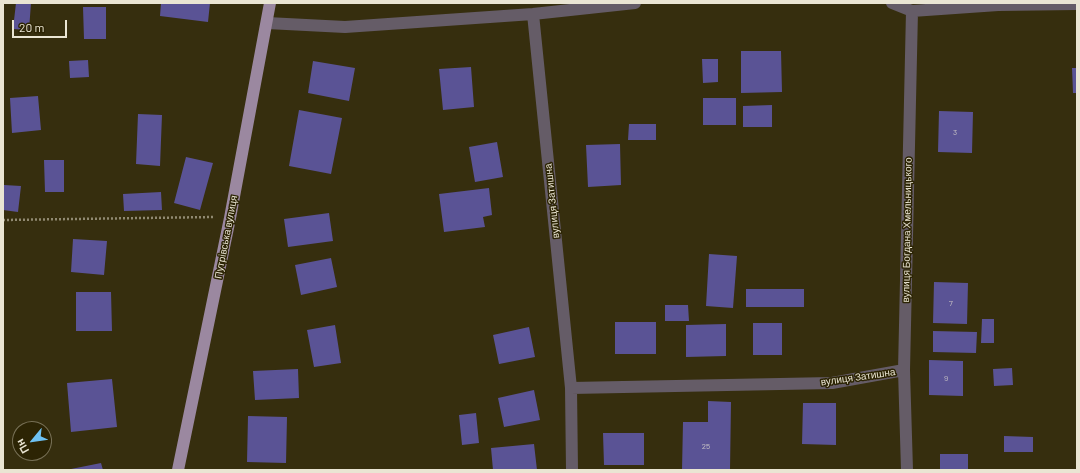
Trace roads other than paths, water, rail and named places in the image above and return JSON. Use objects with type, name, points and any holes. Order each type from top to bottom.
[{"type":"main road","name":"Путрівська вулиця","points":[[178,470],[230,218],[270,3]]},
{"type":"street","points":[[267,23],[345,27],[533,14],[635,3]]},
{"type":"street","points":[[892,3],[912,11],[998,5],[1077,4]]},
{"type":"street","name":"вулиця Богдана Хмельницького","points":[[907,470],[904,370],[912,11]]},
{"type":"street","name":"вулиця Затишна","points":[[533,14],[571,388],[572,470]]},
{"type":"street","name":"вулиця Затишна","points":[[571,388],[832,382],[904,370]]}]
